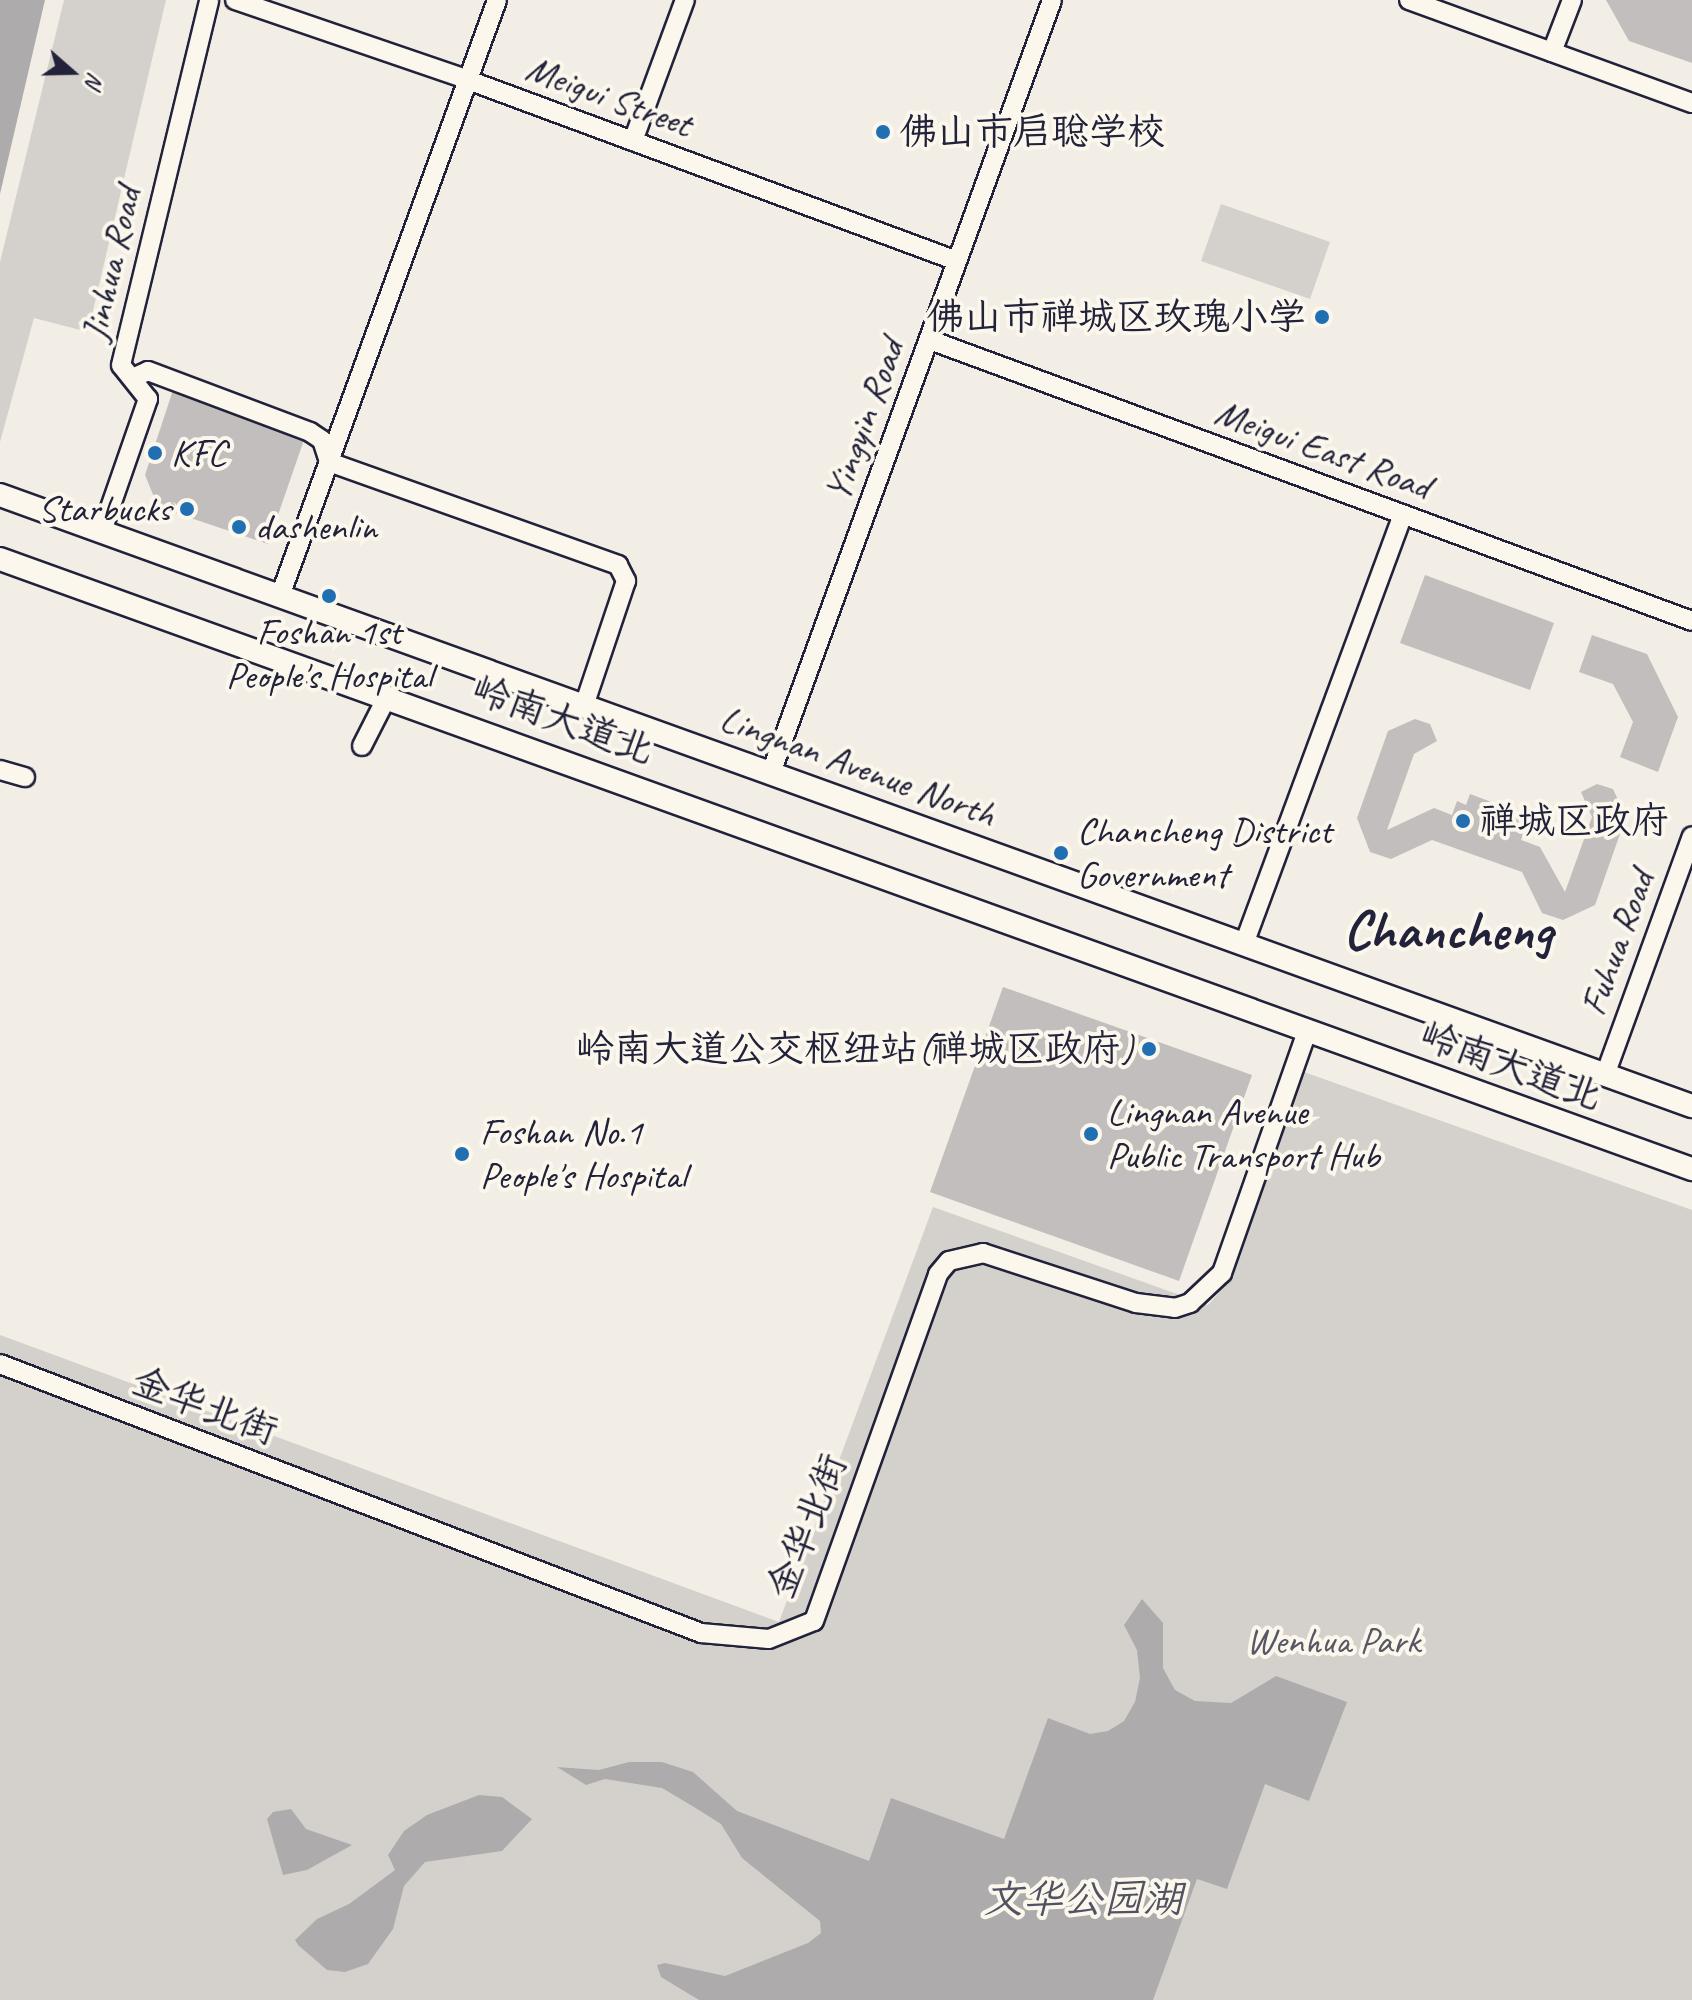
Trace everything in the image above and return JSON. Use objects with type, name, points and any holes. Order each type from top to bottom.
[{"type":"main road","name":"Lingnan Avenue North","points":[[0,495],[1692,1106]]},
{"type":"main road","name":"岭南大道北","points":[[0,559],[388,695],[1692,1169]]},
{"type":"street","name":"Jinhua Road","points":[[102,531],[148,399],[135,377],[121,365],[209,0]]},
{"type":"street","name":"Meigui Street","points":[[235,0],[468,80],[957,261]]},
{"type":"street","points":[[280,596],[497,0]]},
{"type":"street","points":[[633,141],[685,0]]},
{"type":"street","name":"Yingyin Road","points":[[771,773],[1052,0]]},
{"type":"street","points":[[1409,0],[1692,103]]},
{"type":"street","points":[[1552,52],[1572,0]]},
{"type":"street","name":"Meigui East Road","points":[[930,340],[1692,621]]},
{"type":"street","points":[[135,377],[148,371],[310,432],[322,440],[329,462]]},
{"type":"street","points":[[329,462],[618,565],[626,581],[584,706]]},
{"type":"street","points":[[1244,944],[1403,515]]},
{"type":"street","points":[[362,746],[388,695]]},
{"type":"street","points":[[0,770],[25,777]]},
{"type":"street","name":"Fuhua Road","points":[[1605,1075],[1692,836]]},
{"type":"street","name":"金华北街","points":[[0,1364],[701,1633],[769,1639],[814,1621],[938,1274],[949,1261],[983,1253],[1136,1303],[1175,1308],[1198,1298],[1222,1273],[1307,1031]]},
{"type":"green space","points":[[64,0],[166,0],[88,332],[34,318],[0,442],[0,262]]},
{"type":"green space","points":[[1221,204],[1330,242],[1310,299],[1201,261]]},
{"type":"green space","name":"Wenhua Park","points":[[1304,1072],[1692,1210],[1692,2000],[0,2000],[0,1335],[779,1622],[933,1207],[1208,1305],[1225,1286]]},
{"type":"water","points":[[0,0],[45,0],[0,194]]},
{"type":"water","name":"文华公园湖","points":[[1142,1599],[1163,1623],[1163,1668],[1175,1690],[1195,1701],[1231,1703],[1276,1676],[1347,1702],[1309,1801],[1265,1784],[1227,1889],[1197,1879],[1153,2000],[699,2000],[661,1977],[657,1965],[665,1963],[725,1976],[808,1943],[821,1933],[820,1921],[742,1858],[721,1824],[662,1788],[605,1779],[586,1785],[557,1767],[599,1770],[629,1762],[662,1762],[693,1772],[737,1811],[869,1861],[891,1798],[1004,1839],[1048,1718],[1090,1734],[1108,1731],[1124,1721],[1135,1702],[1140,1678],[1137,1650],[1124,1625]]},
{"type":"water","points":[[479,1795],[502,1797],[532,1819],[502,1851],[425,1862],[404,1886],[393,1929],[368,1964],[345,1972],[327,1970],[298,1945],[295,1940],[317,1919],[349,1904],[395,1870],[388,1855],[404,1831],[427,1815]]},
{"type":"water","points":[[291,1809],[306,1829],[352,1845],[307,1870],[283,1875],[267,1819],[273,1812]]},
{"type":"building","points":[[1606,0],[1692,0],[1692,63],[1629,41]]},
{"type":"building","points":[[173,390],[305,437],[268,544],[158,507],[145,475]]},
{"type":"building","points":[[1425,575],[1554,623],[1530,690],[1400,643]]},
{"type":"building","points":[[1592,635],[1647,654],[1678,717],[1658,772],[1620,757],[1633,722],[1613,684],[1579,672]]},
{"type":"building","name":"禅城区政府","points":[[1415,719],[1430,724],[1437,741],[1414,754],[1387,830],[1434,808],[1452,815],[1457,801],[1466,805],[1470,794],[1521,813],[1518,823],[1526,826],[1521,840],[1540,847],[1565,892],[1592,817],[1581,792],[1597,784],[1613,789],[1626,817],[1595,905],[1563,920],[1542,913],[1522,872],[1432,840],[1391,859],[1370,852],[1357,818],[1388,731]]},
{"type":"building","name":"Lingnan Avenue Public Transport Hub","points":[[1003,987],[1252,1075],[1179,1281],[930,1192]]},
{"type":"place","name":"佛山市启聪学校","points":[[883,132]]},
{"type":"place","name":"佛山市禅城区玫瑰小学","points":[[1322,317]]},
{"type":"place","name":"KFC","points":[[155,453]]},
{"type":"place","name":"Starbucks","points":[[187,509]]},
{"type":"place","name":"dashenlin","points":[[239,527]]},
{"type":"place","name":"Foshan 1st People's Hospital","points":[[329,596]]},
{"type":"place","name":"禅城区政府","points":[[1463,821]]},
{"type":"place","name":"Chancheng District Government","points":[[1061,853]]},
{"type":"place","name":"岭南大道公交枢纽站(禅城区政府)","points":[[1149,1049]]},
{"type":"place","name":"Lingnan Avenue Public Transport Hub","points":[[1091,1134]]},
{"type":"place","name":"Foshan No.1 People's Hospital","points":[[462,1154]]},
{"type":"district","name":"Chancheng","points":[[1448,930]]}]
